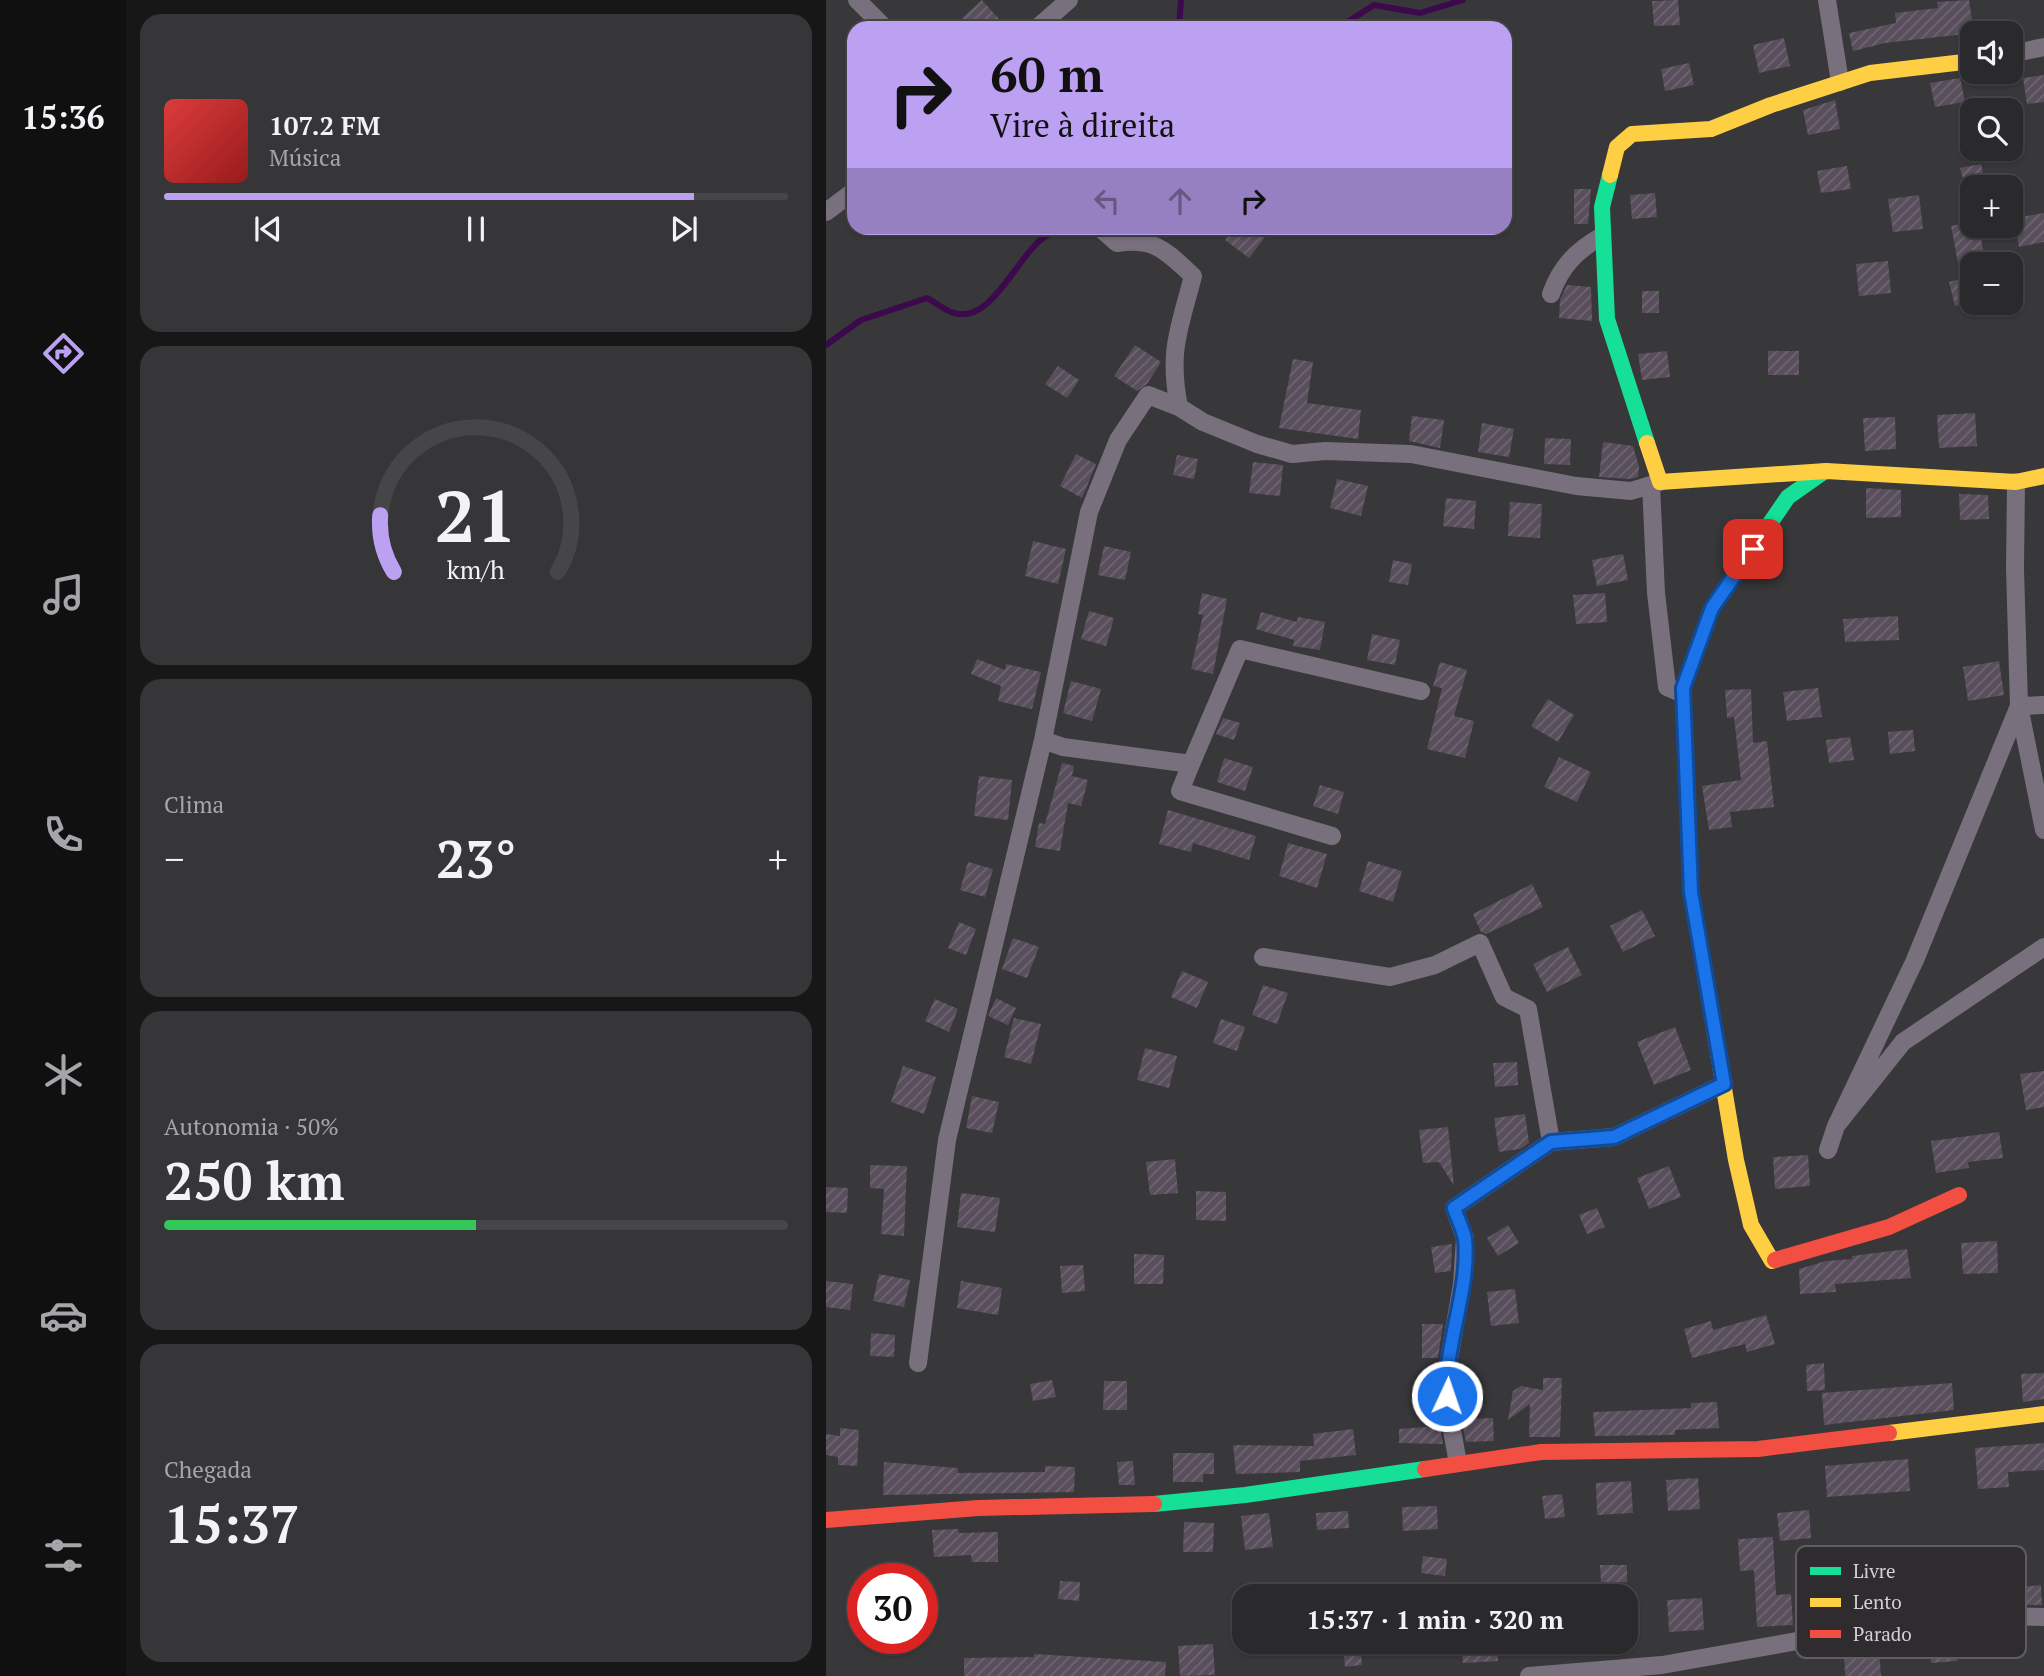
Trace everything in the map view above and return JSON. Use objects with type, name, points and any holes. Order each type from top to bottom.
[{"type":"street","points":[[857,0],[878,21]]},
{"type":"street","points":[[1045,21],[1069,0]]},
{"type":"street","points":[[1827,0],[1840,82]]},
{"type":"street","points":[[2023,51],[2044,47]]},
{"type":"street","points":[[1683,694],[1667,687],[1657,593],[1656,484],[1607,319],[1602,206],[1617,147],[1632,134],[1711,129],[1870,73],[1960,62]]},
{"type":"street","points":[[826,212],[847,196]]},
{"type":"street","points":[[1108,235],[1117,243],[1135,240],[1161,246],[1193,276],[1175,337],[1172,372],[1179,407]]},
{"type":"street","points":[[1551,294],[1558,275],[1579,249],[1602,236]]},
{"type":"street","points":[[918,1363],[947,1140],[1043,740],[1089,512],[1118,440],[1148,395],[1244,439],[1292,454],[1325,451],[1411,453],[1576,486],[1631,491],[1656,484],[1826,471],[2016,482],[2044,476]]},
{"type":"street","points":[[1826,471],[1788,497],[1712,608],[1683,694],[1691,892],[1736,1160],[1751,1225],[1772,1261],[1889,1227],[1959,1195]]},
{"type":"street","points":[[2016,482],[2015,569],[2019,706],[2044,830]]},
{"type":"street","points":[[1332,836],[1180,791],[1240,649],[1421,691]]},
{"type":"street","points":[[2019,706],[2044,705]]},
{"type":"street","points":[[1828,1150],[1836,1126],[1915,960],[2019,706]]},
{"type":"street","points":[[1043,740],[1063,747],[1191,764]]},
{"type":"street","points":[[1264,957],[1390,977],[1435,965],[1480,943],[1504,997],[1528,1009],[1551,1142]]},
{"type":"street","points":[[1836,1126],[1903,1042],[2044,947]]},
{"type":"street","points":[[1458,1463],[1449,1415],[1446,1377],[1462,1284],[1465,1238],[1454,1208],[1551,1142],[1614,1137],[1724,1084]]},
{"type":"street","points":[[826,1520],[978,1508],[1120,1507],[1245,1494],[1541,1452],[1758,1450],[2044,1414]]},
{"type":"street","points":[[2026,1617],[2044,1617]]},
{"type":"street","points":[[1529,1676],[1662,1665],[1796,1641]]},
{"type":"building","points":[[982,0],[1001,21],[959,21]]},
{"type":"building","points":[[1678,0],[1680,25],[1654,26],[1652,1]]},
{"type":"building","points":[[1969,0],[1972,21],[1960,21],[1960,35],[1885,43],[1853,51],[1849,33],[1896,23],[1895,13],[1938,8],[1937,2]]},
{"type":"building","points":[[1784,38],[1790,66],[1759,73],[1753,45]]},
{"type":"building","points":[[1689,63],[1694,85],[1665,91],[1661,69]]},
{"type":"building","points":[[2044,75],[2044,102],[2027,104],[2023,78]]},
{"type":"building","points":[[1960,78],[1964,98],[1960,98],[1960,103],[1935,107],[1930,83]]},
{"type":"building","points":[[1835,100],[1840,129],[1808,135],[1803,110]]},
{"type":"building","points":[[1981,164],[1984,175],[1962,175],[1960,168]]},
{"type":"building","points":[[1847,166],[1851,189],[1821,193],[1817,171]]},
{"type":"building","points":[[1574,189],[1591,189],[1588,224],[1574,224]]},
{"type":"building","points":[[1655,193],[1657,217],[1632,219],[1630,195]]},
{"type":"building","points":[[1919,195],[1923,229],[1893,232],[1888,199]]},
{"type":"building","points":[[2044,213],[2044,242],[2019,247],[2017,238],[2023,238],[2023,216]]},
{"type":"building","points":[[1960,224],[1960,238],[1981,238],[1983,250],[1960,252],[1960,274],[1951,226]]},
{"type":"building","points":[[1229,235],[1267,235],[1249,258],[1225,240]]},
{"type":"building","points":[[1888,261],[1891,293],[1859,296],[1856,264]]},
{"type":"building","points":[[1960,279],[1960,305],[1955,306],[1949,282]]},
{"type":"building","points":[[1567,285],[1591,287],[1592,321],[1559,318],[1560,300]]},
{"type":"building","points":[[1642,291],[1659,291],[1659,313],[1642,313]]},
{"type":"building","points":[[1135,345],[1161,362],[1147,384],[1137,391],[1114,376]]},
{"type":"building","points":[[1667,351],[1670,377],[1642,380],[1638,354]]},
{"type":"building","points":[[1768,351],[1799,351],[1799,375],[1768,375]]},
{"type":"building","points":[[1293,359],[1313,362],[1307,403],[1361,410],[1358,439],[1279,428]]},
{"type":"building","points":[[1058,366],[1079,380],[1067,398],[1045,384]]},
{"type":"building","points":[[1975,413],[1977,446],[1939,448],[1937,415]]},
{"type":"building","points":[[1412,416],[1444,420],[1440,448],[1409,441]]},
{"type":"building","points":[[1895,417],[1896,449],[1865,451],[1863,418]]},
{"type":"building","points":[[1482,423],[1514,429],[1509,457],[1478,452]]},
{"type":"building","points":[[1545,438],[1571,439],[1570,465],[1544,464]]},
{"type":"building","points":[[1603,442],[1633,446],[1639,467],[1638,477],[1599,477]]},
{"type":"building","points":[[1076,454],[1096,464],[1082,498],[1060,486]]},
{"type":"building","points":[[1177,455],[1198,459],[1194,479],[1173,475]]},
{"type":"building","points":[[1253,462],[1283,465],[1280,496],[1249,493]]},
{"type":"building","points":[[1337,479],[1368,486],[1361,516],[1330,508]]},
{"type":"building","points":[[1866,488],[1901,490],[1901,517],[1866,518]]},
{"type":"building","points":[[1959,494],[1988,495],[1989,519],[1960,520]]},
{"type":"building","points":[[1446,498],[1476,501],[1474,529],[1443,526]]},
{"type":"building","points":[[1510,502],[1542,504],[1540,538],[1508,536]]},
{"type":"building","points":[[1033,541],[1066,549],[1058,584],[1025,576]]},
{"type":"building","points":[[1104,546],[1131,552],[1125,580],[1098,575]]},
{"type":"building","points":[[1623,554],[1628,580],[1597,586],[1592,560]]},
{"type":"building","points":[[1393,560],[1412,564],[1408,585],[1389,582]]},
{"type":"building","points":[[1202,593],[1227,599],[1213,674],[1191,669],[1203,615],[1198,614]]},
{"type":"building","points":[[1605,593],[1607,622],[1576,624],[1573,595]]},
{"type":"building","points":[[1089,611],[1114,618],[1106,646],[1081,639]]},
{"type":"building","points":[[1261,612],[1297,622],[1298,617],[1325,622],[1320,650],[1293,646],[1294,640],[1256,629]]},
{"type":"building","points":[[1898,616],[1899,640],[1845,642],[1843,619]]},
{"type":"building","points":[[1372,634],[1400,640],[1395,665],[1367,660]]},
{"type":"building","points":[[977,659],[1005,670],[1006,664],[1041,672],[1032,709],[998,701],[1001,686],[971,674]]},
{"type":"building","points":[[1999,661],[2004,695],[1968,701],[1963,667]]},
{"type":"building","points":[[1440,662],[1467,670],[1454,716],[1474,721],[1465,758],[1427,749],[1442,688],[1433,686]]},
{"type":"building","points":[[1071,681],[1101,689],[1092,721],[1063,713]]},
{"type":"building","points":[[1818,688],[1822,717],[1787,721],[1783,692]]},
{"type":"building","points":[[1751,689],[1753,743],[1767,741],[1774,807],[1730,812],[1732,827],[1709,830],[1702,786],[1741,780],[1734,717],[1727,718],[1725,690]]},
{"type":"building","points":[[1548,699],[1574,715],[1558,742],[1531,726]]},
{"type":"building","points":[[1223,718],[1240,723],[1234,740],[1216,734]]},
{"type":"building","points":[[1913,730],[1915,751],[1890,754],[1888,732]]},
{"type":"building","points":[[1850,737],[1854,760],[1829,763],[1826,740]]},
{"type":"building","points":[[1559,757],[1591,772],[1577,802],[1544,787]]},
{"type":"building","points":[[1224,758],[1253,767],[1245,791],[1217,782]]},
{"type":"building","points":[[1062,763],[1074,766],[1072,776],[1088,780],[1081,806],[1068,803],[1060,851],[1035,847],[1039,823],[1045,824]]},
{"type":"building","points":[[979,776],[1012,780],[1008,820],[974,816]]},
{"type":"building","points":[[1320,785],[1344,792],[1338,814],[1313,806]]},
{"type":"building","points":[[1168,810],[1256,836],[1249,860],[1193,843],[1191,852],[1159,844]]},
{"type":"building","points":[[1288,843],[1327,854],[1317,888],[1279,876]]},
{"type":"building","points":[[1368,861],[1402,871],[1393,902],[1359,891]]},
{"type":"building","points":[[968,862],[993,869],[985,897],[960,890]]},
{"type":"building","points":[[1532,884],[1543,907],[1486,934],[1481,932],[1473,914]]},
{"type":"building","points":[[1642,910],[1655,936],[1623,952],[1610,926]]},
{"type":"building","points":[[959,922],[976,929],[966,955],[948,948]]},
{"type":"building","points":[[1013,938],[1039,947],[1027,978],[1002,969]]},
{"type":"building","points":[[1568,947],[1582,975],[1547,992],[1533,964]]},
{"type":"building","points":[[1182,971],[1208,982],[1197,1008],[1171,997]]},
{"type":"building","points":[[1263,985],[1288,993],[1277,1024],[1252,1015]]},
{"type":"building","points":[[996,998],[1016,1008],[1008,1025],[988,1016]]},
{"type":"building","points":[[935,999],[958,1009],[949,1032],[925,1021]]},
{"type":"building","points":[[1014,1018],[1041,1024],[1031,1064],[1004,1057]]},
{"type":"building","points":[[1221,1019],[1245,1027],[1237,1051],[1213,1043]]},
{"type":"building","points":[[1675,1027],[1691,1070],[1654,1085],[1637,1042]]},
{"type":"building","points":[[1145,1048],[1177,1056],[1169,1088],[1137,1080]]},
{"type":"building","points":[[1517,1062],[1518,1085],[1495,1087],[1493,1063]]},
{"type":"building","points":[[903,1066],[936,1077],[924,1114],[891,1102]]},
{"type":"building","points":[[2044,1071],[2044,1107],[2026,1110],[2020,1074]]},
{"type":"building","points":[[972,1096],[999,1102],[992,1133],[966,1128]]},
{"type":"building","points":[[1525,1114],[1529,1143],[1520,1149],[1499,1152],[1494,1118]]},
{"type":"building","points":[[1448,1127],[1454,1186],[1439,1162],[1423,1163],[1419,1130]]},
{"type":"building","points":[[1999,1132],[2003,1158],[1968,1162],[1969,1168],[1936,1173],[1931,1141]]},
{"type":"building","points":[[1808,1155],[1810,1186],[1775,1189],[1773,1157]]},
{"type":"building","points":[[1175,1159],[1178,1193],[1150,1195],[1146,1162]]},
{"type":"building","points":[[870,1165],[907,1166],[904,1236],[881,1234],[884,1189],[870,1188]]},
{"type":"building","points":[[1669,1166],[1681,1197],[1649,1209],[1637,1178]]},
{"type":"building","points":[[826,1187],[848,1188],[847,1213],[826,1212]]},
{"type":"building","points":[[1196,1191],[1226,1192],[1226,1221],[1196,1220]]},
{"type":"building","points":[[961,1193],[1000,1198],[995,1232],[957,1227]]},
{"type":"building","points":[[1597,1208],[1605,1227],[1587,1234],[1579,1215]]},
{"type":"building","points":[[1508,1225],[1519,1243],[1498,1256],[1487,1238]]},
{"type":"building","points":[[1997,1241],[1998,1273],[1963,1274],[1961,1243]]},
{"type":"building","points":[[1452,1244],[1451,1271],[1435,1273],[1431,1247]]},
{"type":"building","points":[[1907,1249],[1911,1278],[1835,1284],[1836,1292],[1800,1294],[1799,1269],[1826,1261],[1852,1259],[1852,1256]]},
{"type":"building","points":[[1134,1254],[1164,1255],[1163,1284],[1134,1284]]},
{"type":"building","points":[[1083,1265],[1085,1291],[1062,1293],[1060,1266]]},
{"type":"building","points":[[879,1274],[910,1280],[904,1307],[873,1301]]},
{"type":"building","points":[[826,1281],[853,1284],[850,1310],[826,1307]]},
{"type":"building","points":[[961,1281],[1002,1288],[998,1315],[957,1308]]},
{"type":"building","points":[[1515,1289],[1519,1323],[1491,1326],[1487,1292]]},
{"type":"building","points":[[1766,1315],[1775,1344],[1747,1352],[1745,1344],[1692,1358],[1684,1329],[1711,1321],[1713,1330]]},
{"type":"building","points":[[1422,1324],[1443,1324],[1438,1358],[1422,1358]]},
{"type":"building","points":[[871,1333],[895,1335],[894,1357],[870,1356]]},
{"type":"building","points":[[1824,1363],[1825,1390],[1807,1391],[1806,1365]]},
{"type":"building","points":[[2044,1373],[2044,1399],[2023,1402],[2021,1374]]},
{"type":"building","points":[[1543,1378],[1562,1378],[1560,1437],[1529,1437],[1530,1404],[1508,1420],[1513,1391],[1521,1386],[1543,1390]]},
{"type":"building","points":[[1052,1380],[1056,1397],[1033,1401],[1030,1384]]},
{"type":"building","points":[[1104,1381],[1127,1381],[1127,1410],[1103,1410]]},
{"type":"building","points":[[1952,1383],[1954,1410],[1824,1425],[1822,1393]]},
{"type":"building","points":[[1717,1402],[1719,1428],[1675,1430],[1675,1435],[1595,1436],[1593,1412],[1691,1408],[1691,1403]]},
{"type":"building","points":[[1493,1418],[1494,1441],[1466,1442],[1462,1424],[1467,1424],[1467,1419]]},
{"type":"building","points":[[1440,1426],[1443,1444],[1399,1443],[1399,1429]]},
{"type":"building","points":[[840,1428],[859,1430],[857,1466],[838,1465],[838,1457],[826,1455],[826,1434],[840,1436]]},
{"type":"building","points":[[1353,1429],[1356,1455],[1300,1461],[1300,1472],[1236,1474],[1233,1445],[1314,1446],[1313,1434]]},
{"type":"building","points":[[2044,1443],[2044,1470],[2008,1472],[2009,1487],[1978,1489],[1975,1448]]},
{"type":"building","points":[[1173,1453],[1214,1453],[1214,1474],[1203,1474],[1203,1482],[1173,1482]]},
{"type":"building","points":[[1908,1459],[1910,1491],[1827,1497],[1825,1466]]},
{"type":"building","points":[[1133,1461],[1135,1485],[1119,1485],[1117,1462]]},
{"type":"building","points":[[884,1462],[958,1468],[958,1473],[1045,1472],[1045,1466],[1075,1467],[1074,1492],[883,1495]]},
{"type":"building","points":[[1698,1478],[1700,1509],[1668,1511],[1666,1480]]},
{"type":"building","points":[[1631,1481],[1633,1513],[1597,1515],[1596,1483]]},
{"type":"building","points":[[1562,1494],[1565,1517],[1545,1519],[1542,1496]]},
{"type":"building","points":[[1437,1506],[1438,1529],[1403,1531],[1402,1507]]},
{"type":"building","points":[[1809,1510],[1811,1538],[1780,1541],[1777,1513]]},
{"type":"building","points":[[1348,1511],[1349,1528],[1317,1530],[1316,1513]]},
{"type":"building","points":[[1269,1513],[1273,1547],[1245,1550],[1241,1516]]},
{"type":"building","points":[[1184,1522],[1214,1523],[1213,1552],[1183,1552]]},
{"type":"building","points":[[958,1529],[959,1533],[998,1532],[998,1562],[972,1562],[971,1555],[934,1557],[932,1530]]},
{"type":"building","points":[[1773,1537],[1776,1595],[1791,1594],[1793,1625],[1757,1627],[1754,1570],[1740,1571],[1738,1539]]},
{"type":"building","points":[[1423,1556],[1447,1559],[1445,1576],[1421,1573]]},
{"type":"building","points":[[1600,1565],[1627,1565],[1627,1582],[1601,1582]]},
{"type":"building","points":[[1060,1581],[1080,1582],[1079,1601],[1058,1599]]},
{"type":"building","points":[[2041,1585],[2042,1605],[2026,1605],[2026,1586]]},
{"type":"building","points":[[1702,1598],[1704,1630],[1669,1632],[1667,1600]]},
{"type":"building","points":[[1213,1644],[1215,1675],[1180,1676],[1178,1646]]},
{"type":"building","points":[[1034,1654],[1166,1662],[1165,1676],[964,1676],[964,1658],[1034,1657]]},
{"type":"building","points":[[1344,1654],[1361,1654],[1362,1665],[1345,1667]]},
{"type":"building","points":[[1462,1654],[1498,1654],[1498,1661],[1463,1663]]},
{"type":"building","points":[[1844,1658],[1880,1658],[1881,1676],[1845,1676]]},
{"type":"building","points":[[1931,1658],[1957,1658],[1957,1661],[1931,1663]]},
{"type":"waterway","points":[[1180,21],[1181,0]]},
{"type":"waterway","points":[[1349,21],[1374,5],[1420,13],[1463,0]]},
{"type":"waterway","points":[[826,345],[861,320],[927,298],[951,312],[966,314],[979,309],[992,299],[1026,255],[1048,235]]},
{"type":"traffic: fast","points":[[1610,175],[1602,207],[1607,319],[1647,443]]},
{"type":"traffic: fast","points":[[1686,767],[1683,688],[1712,608],[1788,497],[1825,471]]},
{"type":"traffic: fast","points":[[1154,1504],[1245,1495],[1425,1469]]},
{"type":"traffic: slow","points":[[1610,175],[1617,147],[1632,134],[1711,129],[1771,105],[1870,73],[1960,62]]},
{"type":"traffic: slow","points":[[1647,443],[1660,482],[1826,471],[2016,482],[2044,476]]},
{"type":"traffic: slow","points":[[1686,767],[1691,892],[1736,1160],[1751,1225],[1772,1261],[1775,1260]]},
{"type":"traffic: slow","points":[[1889,1433],[2044,1414]]},
{"type":"traffic: jam","points":[[1775,1260],[1889,1227],[1959,1195]]},
{"type":"traffic: jam","points":[[1425,1469],[1541,1452],[1758,1449],[1889,1433]]},
{"type":"traffic: jam","points":[[826,1520],[978,1508],[1154,1504]]},
{"type":"route","points":[[1447,1396],[1446,1377],[1462,1284],[1465,1238],[1454,1208],[1551,1142],[1614,1137],[1657,1119],[1724,1084],[1691,892],[1683,688],[1712,608],[1753,549]]}]
